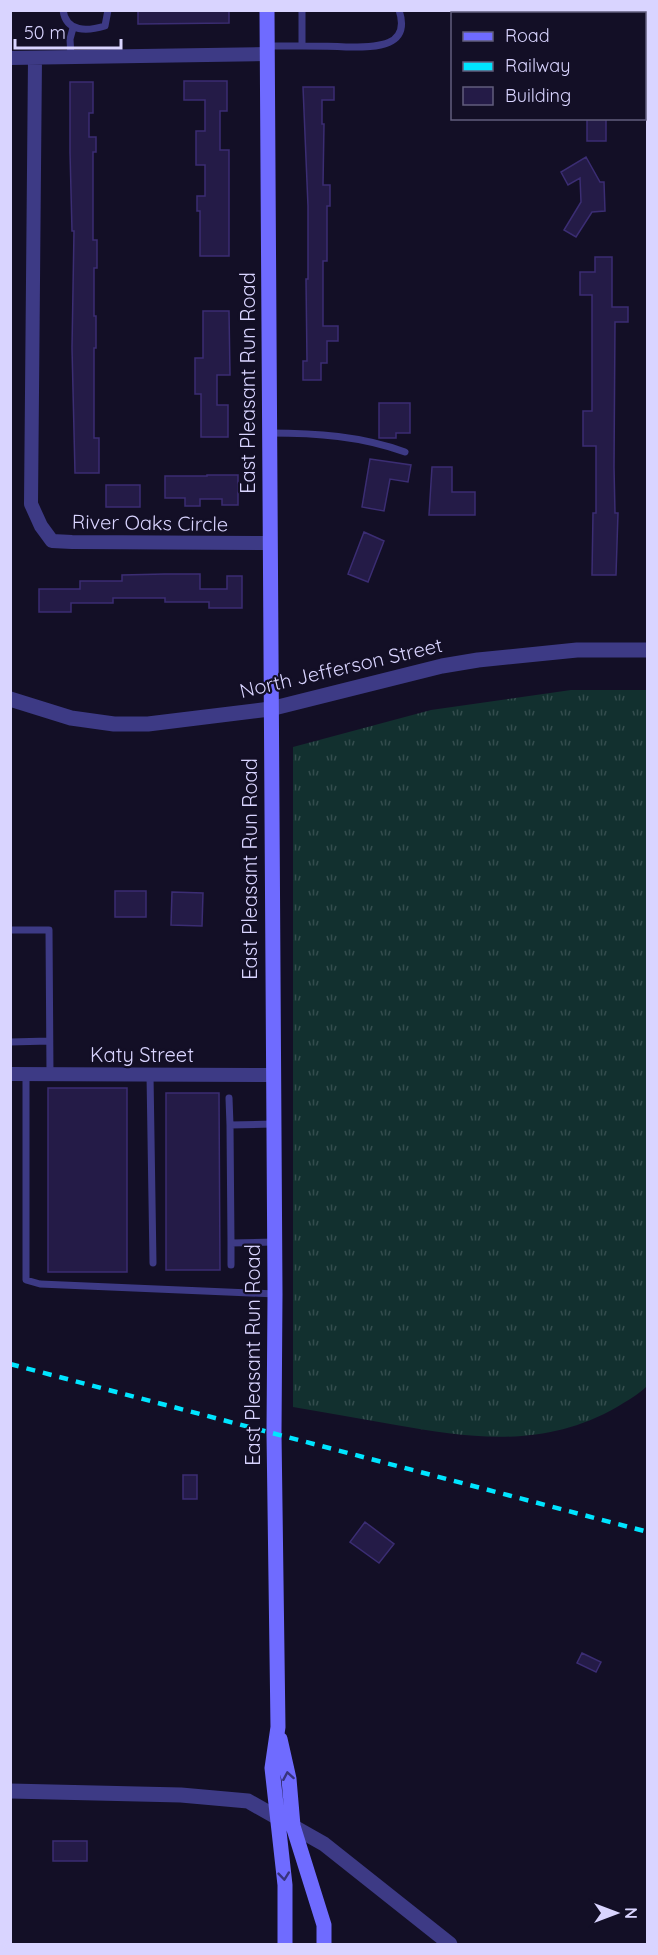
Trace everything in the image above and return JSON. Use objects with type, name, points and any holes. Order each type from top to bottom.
[{"type":"main road","name":"East Pleasant Run Road","points":[[267,10],[274,1433],[278,1727],[272,1768],[285,1885],[285,1944]]},
{"type":"main road","name":"East Pleasant Run Road","points":[[278,1727],[289,1779],[293,1826],[324,1925],[324,1944]]},
{"type":"street","points":[[10,58],[267,50]]},
{"type":"street","name":"River Oaks Circle","points":[[35,58],[31,504],[41,526],[52,541],[270,543]]},
{"type":"street","name":"North Jefferson Street","points":[[10,699],[71,718],[114,724],[148,724],[270,709],[442,666],[478,660],[577,650],[648,651]]},
{"type":"street","name":"Katy Street","points":[[10,1074],[273,1075]]},
{"type":"street","points":[[10,1791],[159,1794],[248,1801],[324,1844],[450,1944]]},
{"type":"lane","points":[[63,10],[65,21],[73,28],[97,29],[105,26],[108,10]]},
{"type":"lane","points":[[302,10],[302,46]]},
{"type":"lane","points":[[267,50],[302,46],[372,47],[387,44],[399,35],[402,22],[399,10]]},
{"type":"lane","points":[[71,57],[70,39],[73,28]]},
{"type":"lane","points":[[269,433],[309,433],[351,437],[405,452]]},
{"type":"lane","points":[[10,930],[49,930],[50,1074]]},
{"type":"lane","points":[[10,1042],[49,1041]]},
{"type":"lane","points":[[26,1074],[26,1280],[40,1284],[275,1294]]},
{"type":"lane","points":[[150,1075],[153,1263]]},
{"type":"lane","points":[[229,1098],[231,1265]]},
{"type":"lane","points":[[230,1125],[273,1124]]},
{"type":"lane","points":[[231,1243],[274,1242]]},
{"type":"green space","points":[[571,690],[647,690],[647,1386],[617,1407],[590,1420],[563,1429],[509,1437],[453,1434],[293,1407],[293,747],[431,710]]},
{"type":"building","points":[[138,10],[229,11],[229,23],[138,24]]},
{"type":"building","points":[[184,81],[227,81],[227,111],[220,111],[220,150],[229,150],[229,256],[200,256],[200,211],[197,211],[197,196],[205,196],[205,165],[196,165],[196,131],[205,131],[205,100],[184,100]]},
{"type":"building","points":[[70,82],[93,82],[93,113],[89,113],[89,137],[96,137],[96,152],[93,152],[93,240],[97,240],[97,268],[94,268],[96,348],[94,348],[94,438],[99,438],[99,473],[75,473],[72,348],[74,231],[72,231]]},
{"type":"building","points":[[303,87],[334,87],[334,100],[322,100],[323,185],[330,185],[330,206],[327,206],[327,261],[323,261],[323,326],[338,326],[338,341],[327,341],[327,363],[321,363],[321,380],[303,380],[303,361],[307,361],[308,206]]},
{"type":"building","points":[[587,120],[606,120],[606,141],[587,141]]},
{"type":"building","points":[[586,157],[600,182],[604,182],[605,211],[592,212],[576,237],[564,230],[581,202],[580,178],[568,185],[561,172]]},
{"type":"building","points":[[595,257],[612,257],[612,307],[628,307],[628,322],[615,322],[614,467],[615,513],[618,513],[616,575],[592,575],[593,513],[596,513],[596,446],[583,446],[583,411],[592,411],[592,295],[580,295],[580,272],[595,272]]},
{"type":"building","points":[[203,311],[229,311],[230,375],[217,375],[217,405],[228,405],[228,437],[201,437],[201,394],[195,394],[195,358],[203,358]]},
{"type":"building","points":[[379,403],[410,403],[410,433],[396,433],[396,438],[379,438]]},
{"type":"building","points":[[370,459],[411,465],[408,482],[390,479],[384,511],[362,507]]},
{"type":"building","points":[[432,467],[452,467],[452,492],[475,492],[475,515],[429,515]]},
{"type":"building","points":[[238,475],[238,505],[222,505],[222,499],[200,499],[200,506],[185,506],[185,498],[165,498],[165,476]]},
{"type":"building","points":[[106,485],[140,485],[140,507],[106,507]]},
{"type":"building","points":[[364,532],[384,541],[368,582],[348,574]]},
{"type":"building","points":[[200,574],[200,589],[227,589],[227,576],[242,576],[242,608],[209,608],[209,602],[165,602],[165,598],[113,598],[113,603],[71,603],[71,612],[39,612],[39,589],[80,589],[80,581],[122,581],[122,575]]},
{"type":"building","points":[[115,891],[146,891],[146,917],[115,917]]},
{"type":"building","points":[[172,892],[203,893],[202,926],[171,925]]},
{"type":"building","points":[[48,1088],[127,1088],[127,1272],[48,1272]]},
{"type":"building","points":[[166,1093],[219,1093],[220,1270],[166,1270]]},
{"type":"building","points":[[183,1475],[197,1475],[197,1499],[183,1499]]},
{"type":"building","points":[[365,1522],[394,1544],[379,1563],[350,1542]]},
{"type":"building","points":[[582,1653],[601,1662],[596,1672],[577,1663]]},
{"type":"building","points":[[53,1841],[87,1841],[87,1861],[53,1861]]},
{"type":"railway","points":[[10,1364],[648,1532]]}]
